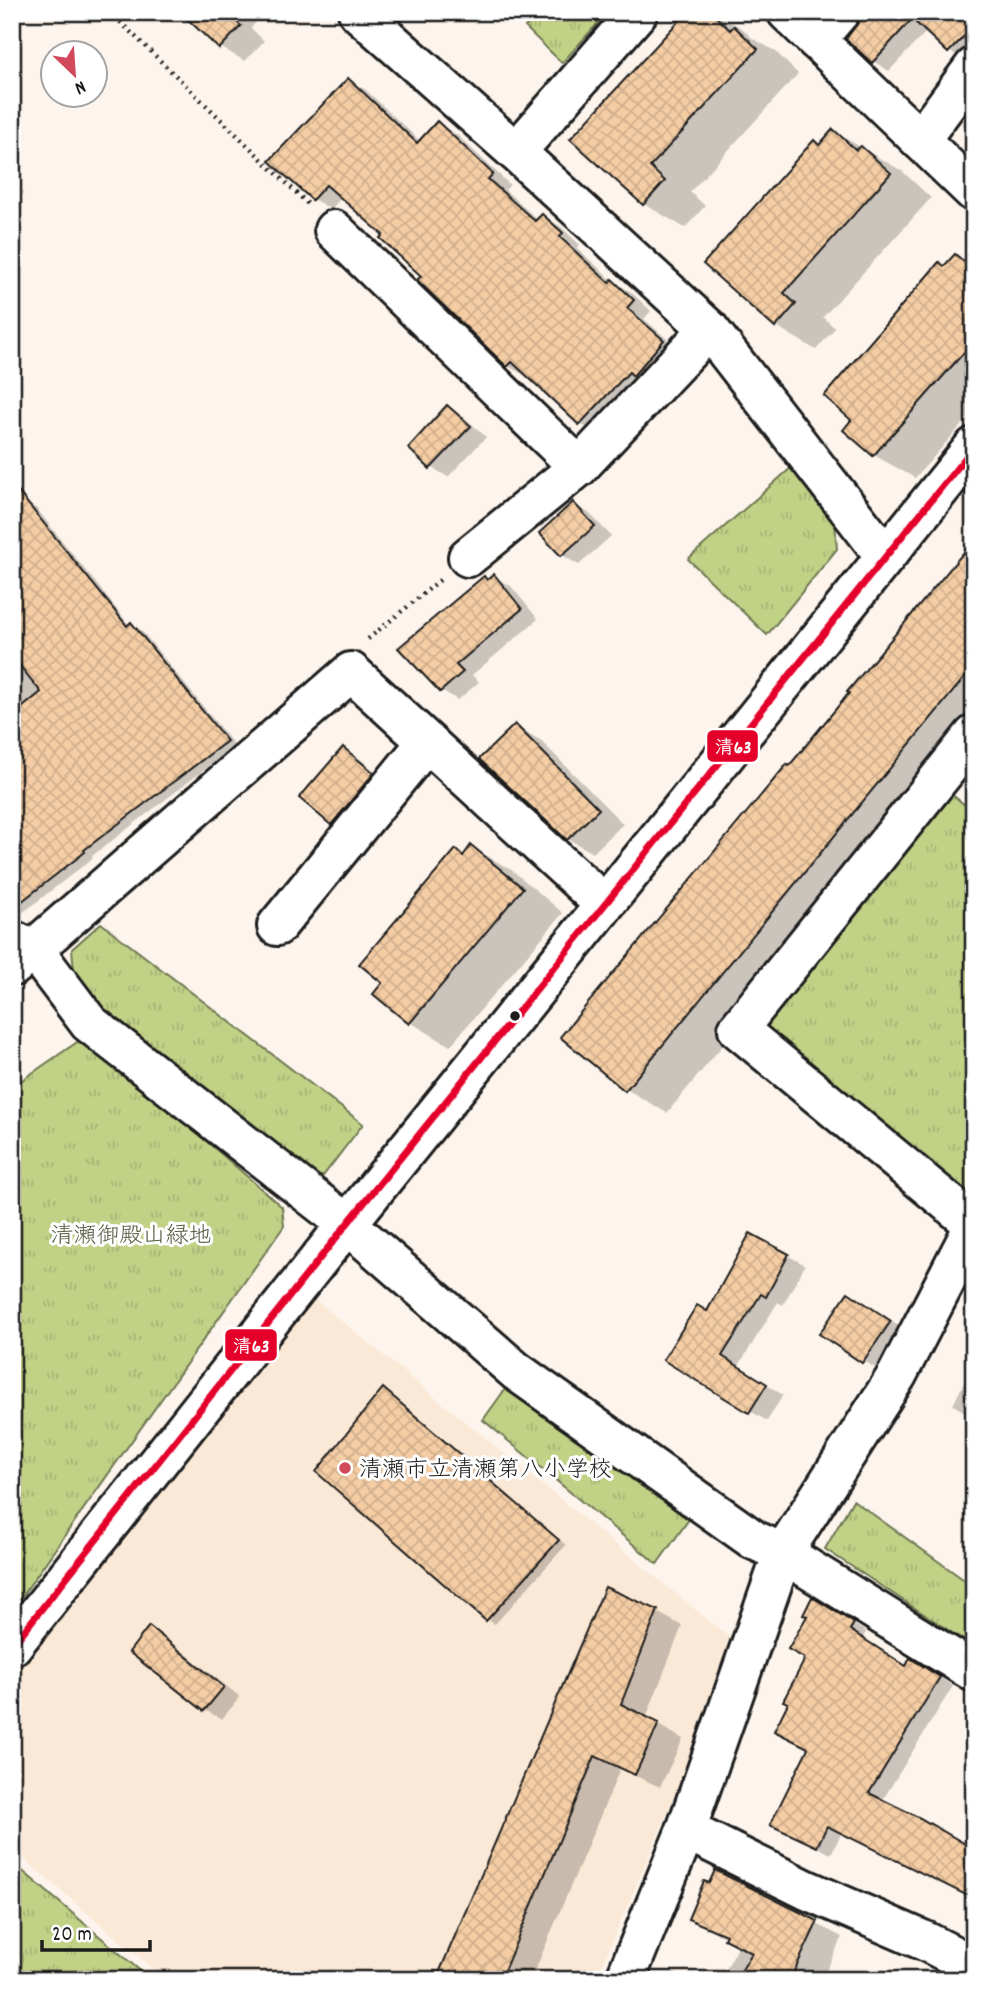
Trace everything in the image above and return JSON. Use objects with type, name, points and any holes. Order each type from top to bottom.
[{"type":"street","points":[[358,12],[709,329],[885,556]]},
{"type":"street","points":[[516,152],[638,12]]},
{"type":"street","points":[[787,12],[828,26],[920,140],[974,192]]},
{"type":"street","points":[[920,140],[974,67]]},
{"type":"street","points":[[334,230],[579,467]]},
{"type":"street","points":[[468,557],[579,467],[709,329]]},
{"type":"street","points":[[12,1646],[347,1224],[974,446]]},
{"type":"street","points":[[604,904],[351,672],[20,952],[89,1023],[347,1224],[516,1371],[754,1540],[783,1553],[974,1672]]},
{"type":"street","points":[[625,1980],[685,1830],[783,1553],[897,1375],[974,1225],[738,1029],[974,735]]},
{"type":"street","points":[[277,926],[427,742]]},
{"type":"street","points":[[685,1830],[807,1890],[927,1942],[974,1966]]},
{"type":"path","points":[[110,12],[334,230]]},
{"type":"path","points":[[351,672],[358,647],[468,557]]},
{"type":"shaded area","name":"清瀬市立清瀬第八小学校","points":[[306,1292],[739,1645],[596,1980],[166,1980],[12,1849],[12,1667]]},
{"type":"green space","points":[[538,12],[608,12],[562,63],[525,27]]},
{"type":"green space","points":[[792,467],[835,522],[837,549],[767,635],[688,559]]},
{"type":"green space","points":[[946,790],[974,812],[974,1177],[963,1200],[756,1034]]},
{"type":"green space","points":[[101,923],[363,1124],[323,1176],[302,1178],[104,1011],[74,970],[72,949]]},
{"type":"green space","name":"清瀬御殿山緑地","points":[[86,1036],[282,1207],[284,1226],[12,1610],[12,1087]]},
{"type":"green space","points":[[516,1374],[697,1508],[657,1564],[483,1420]]},
{"type":"green space","points":[[853,1500],[974,1587],[974,1647],[825,1549]]},
{"type":"green space","points":[[12,1862],[151,1980],[12,1980]]},
{"type":"building","points":[[180,12],[227,12],[241,26],[219,49]]},
{"type":"building","points":[[687,12],[711,12],[730,30],[734,26],[758,49],[650,167],[665,181],[643,205],[570,139]]},
{"type":"building","points":[[866,12],[974,12],[974,26],[948,53],[912,19],[872,63],[846,39]]},
{"type":"building","points":[[348,78],[417,143],[437,121],[493,174],[488,179],[535,221],[542,214],[563,233],[560,237],[609,283],[612,279],[634,300],[627,308],[664,340],[633,376],[629,372],[579,425],[512,362],[507,367],[417,280],[421,276],[380,238],[383,235],[326,185],[312,200],[269,161]]},
{"type":"building","points":[[833,129],[856,150],[861,146],[891,173],[784,293],[796,304],[775,328],[703,264],[814,140],[819,145]]},
{"type":"building","points":[[955,254],[974,270],[974,341],[873,456],[843,430],[851,420],[824,396],[939,262],[944,266]]},
{"type":"building","points":[[447,405],[471,426],[430,469],[408,448]]},
{"type":"building","points":[[12,484],[127,626],[131,622],[227,741],[84,850],[85,852],[12,909],[12,716],[41,692],[12,656]]},
{"type":"building","points":[[573,502],[595,526],[561,556],[539,533]]},
{"type":"building","points":[[974,540],[974,666],[625,1091],[560,1037],[787,764],[789,766]]},
{"type":"building","points":[[494,574],[522,609],[456,665],[463,672],[440,692],[398,648],[484,576],[487,580]]},
{"type":"building","points":[[515,724],[599,809],[567,840],[479,759]]},
{"type":"building","points":[[343,747],[374,773],[331,825],[299,798]]},
{"type":"building","points":[[471,845],[523,888],[409,1024],[373,994],[382,983],[359,964],[456,849],[463,856]]},
{"type":"building","points":[[750,1233],[789,1254],[766,1297],[761,1294],[722,1356],[767,1384],[749,1413],[663,1360],[697,1305],[707,1311]]},
{"type":"building","points":[[848,1292],[891,1321],[862,1363],[819,1334]]},
{"type":"building","points":[[383,1388],[559,1540],[486,1621],[316,1472]]},
{"type":"building","points":[[605,1587],[658,1610],[621,1704],[659,1723],[635,1775],[595,1756],[500,1980],[436,1980]]},
{"type":"building","points":[[812,1597],[854,1623],[850,1630],[906,1666],[910,1658],[940,1677],[869,1793],[974,1849],[974,1899],[827,1826],[817,1847],[770,1825],[808,1748],[774,1731],[788,1703],[783,1701],[803,1663],[804,1658],[788,1649],[807,1616],[803,1615]]},
{"type":"building","points":[[149,1626],[224,1687],[204,1711],[129,1652]]},
{"type":"building","points":[[715,1870],[818,1921],[790,1980],[736,1980],[752,1953],[724,1939],[726,1935],[688,1919],[704,1881],[709,1883]]},
{"type":"transit line","name":"清63","points":[[12,1646],[347,1224],[974,447]]},
{"type":"place","name":"清瀬市立清瀬第八小学校","points":[[345,1468]]}]
